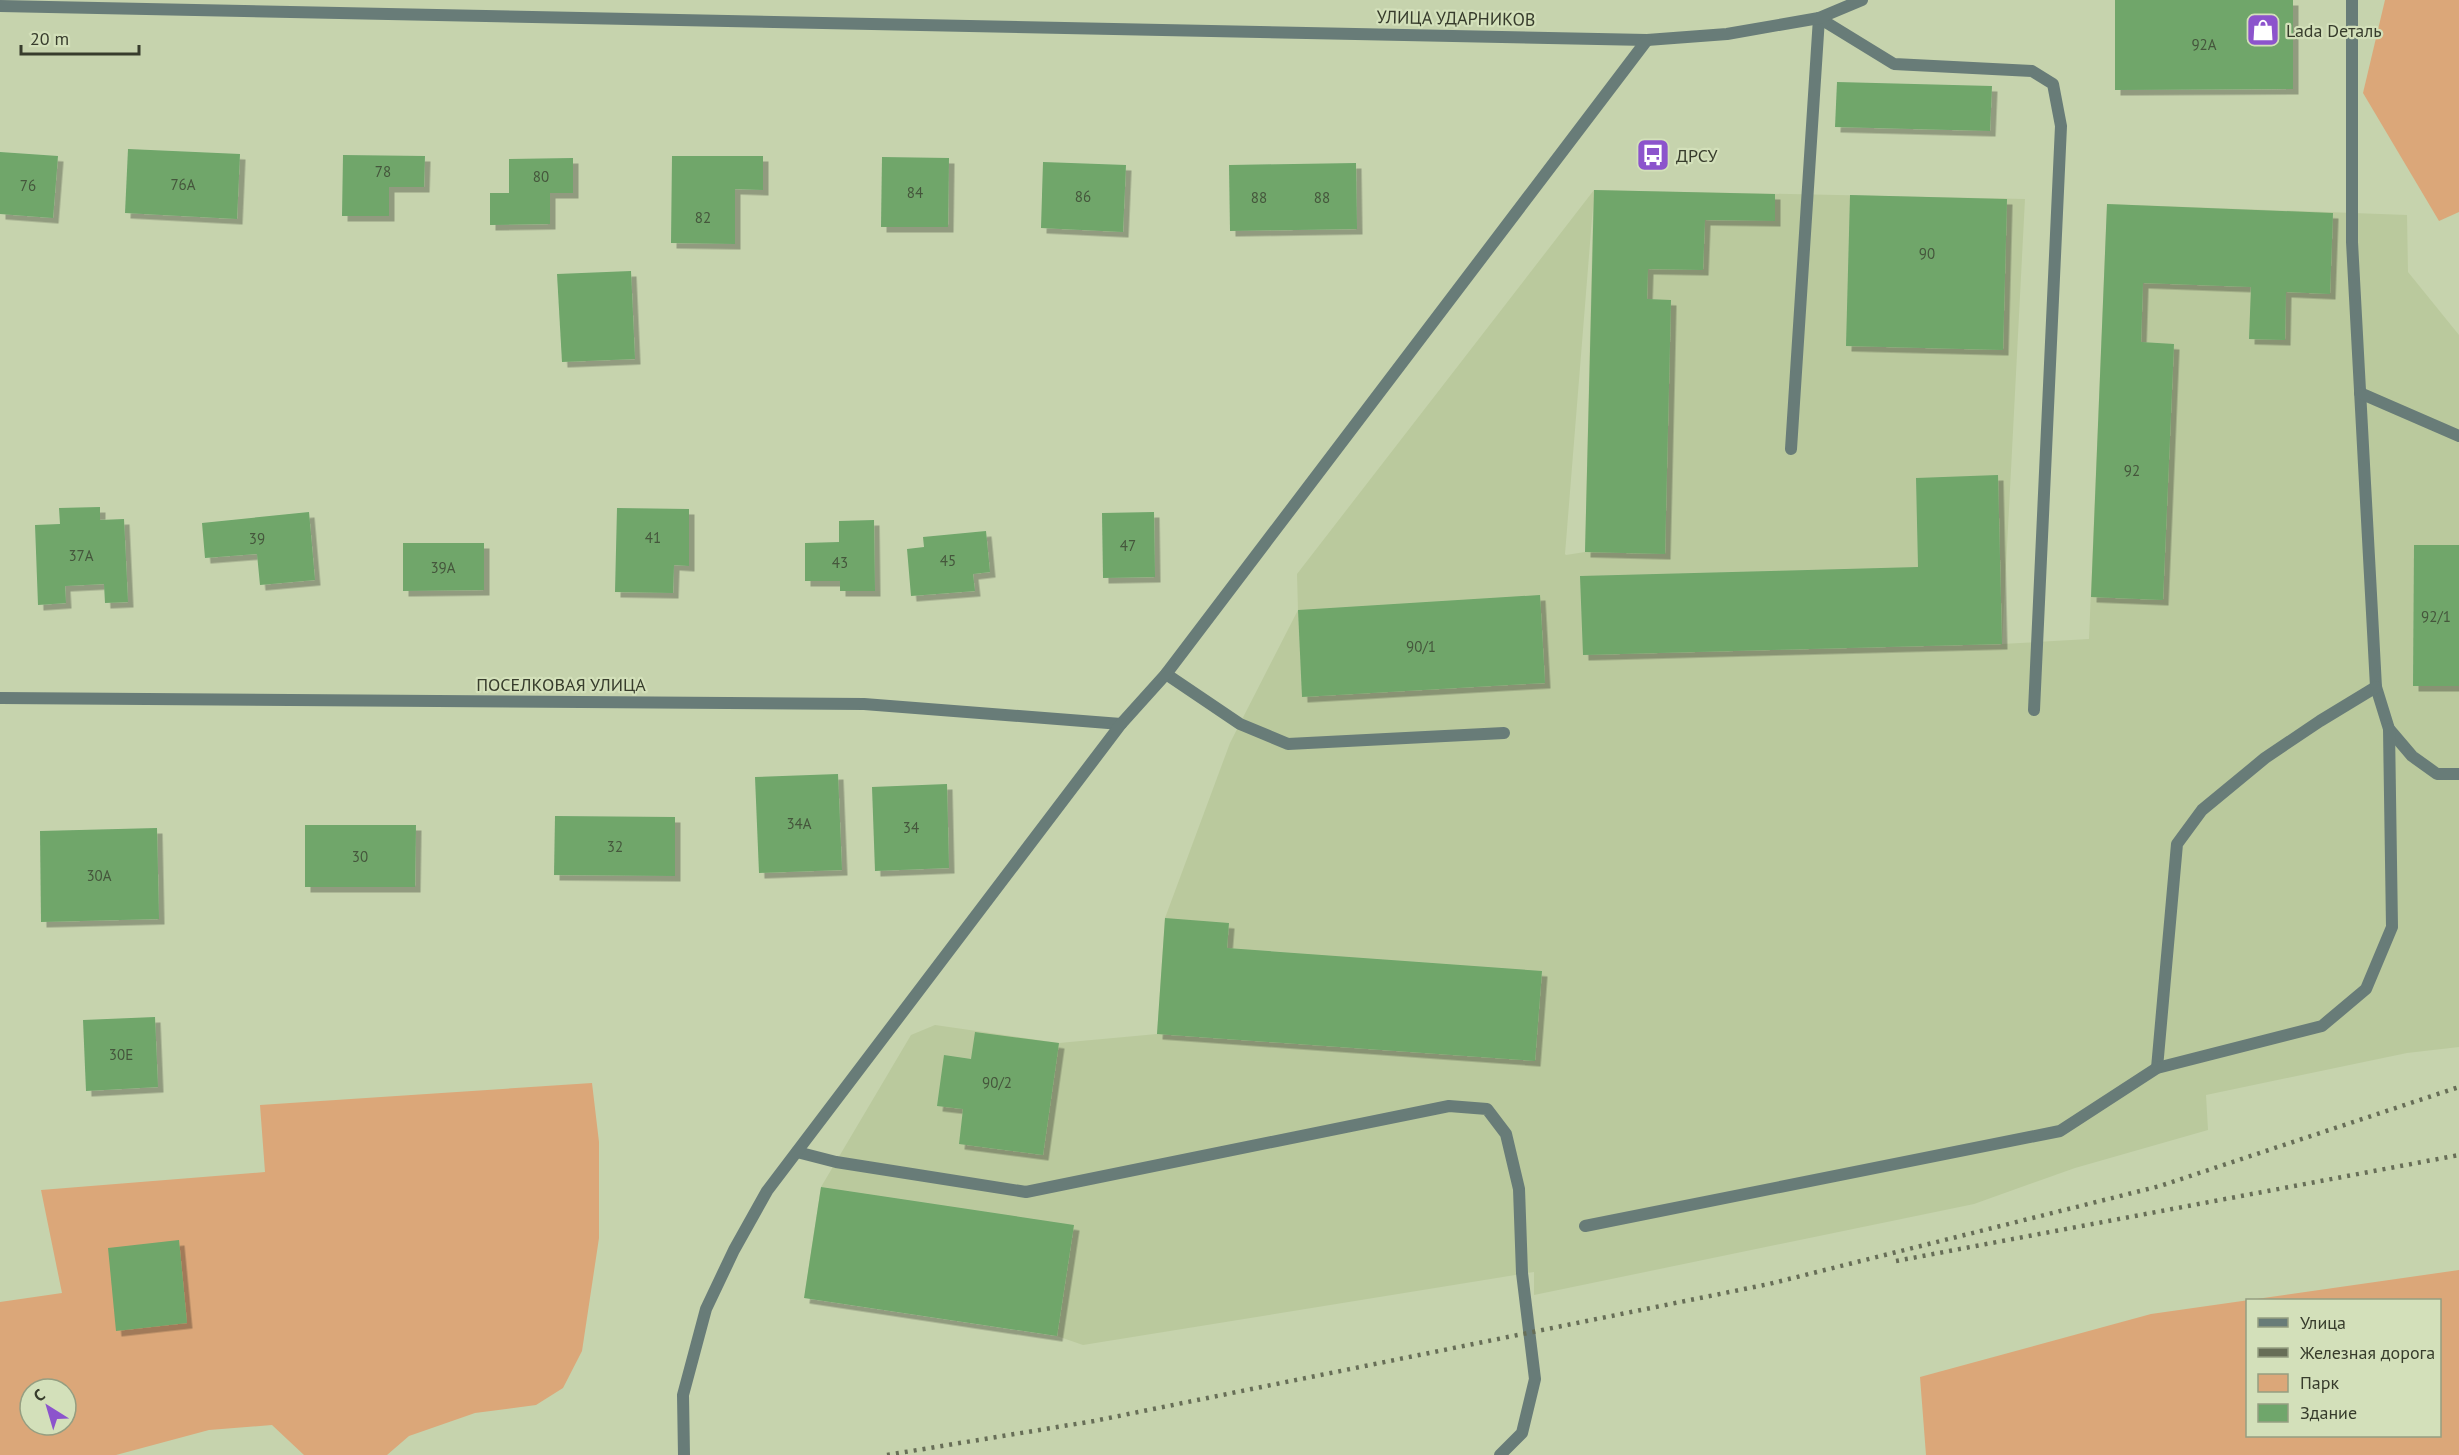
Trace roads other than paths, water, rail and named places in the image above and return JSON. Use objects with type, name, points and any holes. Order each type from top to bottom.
[{"type":"street","name":"УЛИЦА УДАРНИКОВ","points":[[0,6],[1647,40],[1727,34],[1819,18],[1862,0]]},
{"type":"street","points":[[1585,1226],[2060,1131],[2157,1068],[2322,1026],[2366,988],[2392,927],[2389,729],[2376,687],[2352,242],[2352,0]]},
{"type":"street","points":[[1791,449],[1819,18],[1894,64],[2032,71],[2053,84],[2061,126],[2034,710]]},
{"type":"street","points":[[684,1455],[683,1395],[706,1309],[734,1250],[767,1191],[1121,724],[1166,675],[1647,40]]},
{"type":"street","points":[[2360,393],[2459,436]]},
{"type":"street","points":[[1166,675],[1240,724],[1288,744],[1504,733]]},
{"type":"street","points":[[2157,1068],[2177,844],[2202,810],[2265,758],[2376,687]]},
{"type":"street","name":"ПОСЕЛКОВАЯ УЛИЦА","points":[[0,698],[864,704],[1121,724]]},
{"type":"street","points":[[2389,729],[2412,756],[2437,774],[2459,774]]},
{"type":"street","points":[[797,1152],[836,1162],[1026,1192],[1449,1106],[1487,1108],[1506,1134],[1518,1189],[1522,1274],[1535,1379],[1522,1433],[1500,1455]]},
{"type":"railway","points":[[887,1455],[1094,1421],[1769,1284],[2160,1186],[2459,1087]]},
{"type":"railway","points":[[1896,1261],[2459,1155]]},
{"type":"place","name":"Lada Dеталь","points":[[2263,30]]},
{"type":"place","name":"ДРСУ","points":[[1653,155]]}]
